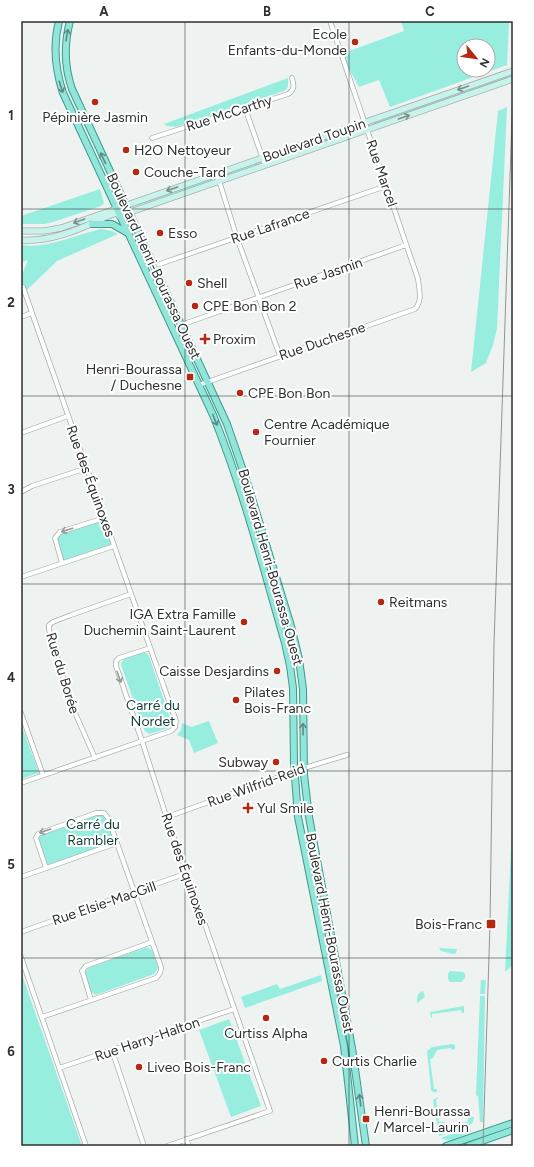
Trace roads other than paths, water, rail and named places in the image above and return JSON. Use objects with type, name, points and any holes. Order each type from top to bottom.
[{"type":"main road","name":"Boulevard Henri-Bourassa Ouest","points":[[59,21],[55,54],[61,87],[66,102],[220,435],[261,557],[288,653],[293,692],[294,771],[296,798],[302,837],[309,866],[345,1053],[355,1146]]},
{"type":"main road","name":"Boulevard Henri-Bourassa Ouest","points":[[70,21],[66,50],[67,69],[76,100],[227,424],[240,460],[297,650],[303,683],[304,768],[312,839],[353,1053],[366,1146]]},
{"type":"main road","points":[[92,224],[112,224],[126,232]]},
{"type":"main road","points":[[446,1146],[513,1122]]},
{"type":"main road","points":[[468,1146],[513,1130]]},
{"type":"street","name":"Rue Marcel","points":[[330,21],[418,279]]},
{"type":"street","name":"Boulevard Toupin","points":[[117,212],[125,206],[513,71]]},
{"type":"street","name":"Rue McCarthy","points":[[152,138],[292,92],[294,84],[292,78]]},
{"type":"street","name":"Boulevard Toupin","points":[[117,212],[129,212],[513,79]]},
{"type":"street","points":[[245,108],[265,165]]},
{"type":"street","points":[[217,174],[237,238],[280,356]]},
{"type":"street","name":"Rue Lafrance","points":[[154,266],[386,186]]},
{"type":"street","points":[[21,240],[48,238],[92,224],[117,212]]},
{"type":"street","points":[[21,231],[52,230],[117,212]]},
{"type":"street","name":"Rue Jasmin","points":[[181,325],[406,246]]},
{"type":"street","name":"Rue Duchesne","points":[[198,385],[415,309],[419,305],[420,300],[418,279]]},
{"type":"street","name":"Rue des Équinoxes","points":[[21,287],[23,287],[176,721],[175,727],[170,731],[142,741]]},
{"type":"street","points":[[21,317],[32,313]]},
{"type":"street","points":[[21,432],[68,416]]},
{"type":"street","points":[[21,492],[32,486],[87,468]]},
{"type":"street","points":[[62,563],[56,538],[60,532],[104,518]]},
{"type":"street","points":[[21,577],[114,546]]},
{"type":"street","name":"Rue du Borée","points":[[94,758],[72,706],[49,630],[49,625],[65,617],[131,594]]},
{"type":"street","name":"Rue des Équinoxes","points":[[150,648],[119,658],[116,661],[116,666],[270,1111],[186,1139]]},
{"type":"street","points":[[21,713],[43,775]]},
{"type":"street","points":[[21,783],[142,741]]},
{"type":"street","name":"Rue Wilfrid-Reid","points":[[167,817],[294,771],[347,755]]},
{"type":"street","points":[[42,1017],[156,978],[160,974],[161,967],[108,818],[104,813],[96,813],[38,834],[36,838],[46,868]]},
{"type":"street","points":[[21,877],[117,843]]},
{"type":"street","name":"Rue Elsie-MacGill","points":[[21,932],[187,873]]},
{"type":"street","points":[[91,1000],[82,973],[86,966],[152,942]]},
{"type":"street","points":[[21,956],[86,1146]]},
{"type":"street","name":"Rue Harry-Halton","points":[[59,1068],[234,1009]]},
{"type":"street","points":[[112,1050],[144,1146]]},
{"type":"street","points":[[167,1146],[186,1139],[189,1146]]},
{"type":"tram line","points":[[483,1146],[490,924],[494,643],[513,89]]},
{"type":"place","name":"Ecole Enfants-du-Monde","points":[[355,42]]},
{"type":"place","name":"Pépinière Jasmin","points":[[95,102]]},
{"type":"place","name":"H2O Nettoyeur","points":[[126,150]]},
{"type":"place","name":"Couche-Tard","points":[[136,172]]},
{"type":"place","name":"Esso","points":[[160,233]]},
{"type":"place","name":"Shell","points":[[189,283]]},
{"type":"place","name":"CPE Bon Bon 2","points":[[195,306]]},
{"type":"place","name":"Proxim","points":[[205,339]]},
{"type":"place","name":"Henri-Bourassa / Duchesne","points":[[190,377]]},
{"type":"place","name":"CPE Bon Bon","points":[[240,393]]},
{"type":"place","name":"Centre Académique Fournier","points":[[256,432]]},
{"type":"place","name":"Reitmans","points":[[381,602]]},
{"type":"place","name":"IGA Extra Famille Duchemin Saint-Laurent","points":[[244,622]]},
{"type":"place","name":"Caisse Desjardins","points":[[277,671]]},
{"type":"place","name":"Pilates Bois-Franc","points":[[236,700]]},
{"type":"place","name":"Subway","points":[[276,762]]},
{"type":"place","name":"Yul Smile","points":[[248,808]]},
{"type":"place","name":"Bois-Franc","points":[[491,924]]},
{"type":"place","name":"Curtiss Alpha","points":[[266,1018]]},
{"type":"place","name":"Curtis Charlie","points":[[324,1061]]},
{"type":"place","name":"Liveo Bois-Franc","points":[[139,1067]]},
{"type":"place","name":"Henri-Bourassa / Marcel-Laurin","points":[[366,1119]]},
{"type":"park label","name":"Carré du Nordet","points":[[153,714]]},
{"type":"park label","name":"Carré du Rambler","points":[[93,832]]}]
